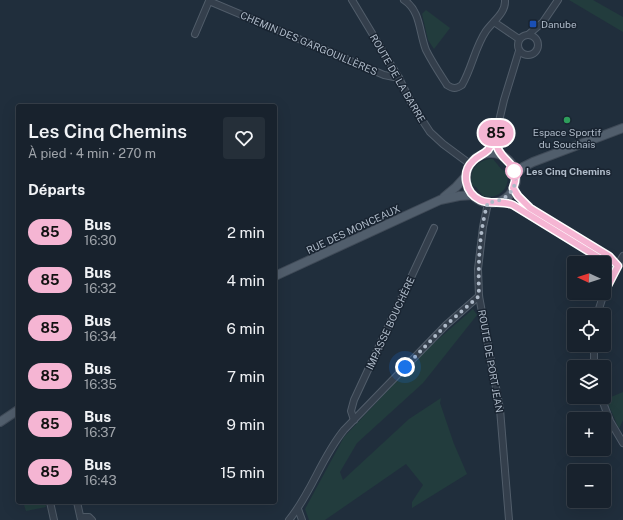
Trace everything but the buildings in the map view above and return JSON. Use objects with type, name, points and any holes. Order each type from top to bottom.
[{"type":"main road","points":[[515,175],[523,167],[533,162],[623,128]]},
{"type":"main road","points":[[493,153],[503,156],[510,162],[515,175],[513,188],[507,196],[498,202],[480,200],[473,195],[467,187],[466,176],[470,164],[476,158],[484,154],[493,153]]},
{"type":"main road","points":[[510,162],[522,164],[533,162]]},
{"type":"main road","name":"RUE DES MONCEAUX","points":[[440,200],[456,187],[466,176]]},
{"type":"main road","name":"RUE DES MONCEAUX","points":[[277,275],[440,200],[473,195]]},
{"type":"main road","points":[[0,422],[16,411]]},
{"type":"street","name":"CHEMIN DES GARGOUILLÈRES","points":[[195,34],[209,0],[384,75],[399,78]]},
{"type":"street","name":"ROUTE DE LA BARRE","points":[[352,0],[399,78],[413,106],[430,132],[443,144],[470,164]]},
{"type":"street","points":[[404,0],[416,14],[426,49],[447,85],[452,89],[462,85],[486,31],[502,12],[505,5],[505,0]]},
{"type":"street","points":[[484,154],[492,144],[497,130],[504,100],[519,51],[517,45],[519,40],[543,22],[558,0]]},
{"type":"street","points":[[494,22],[519,40]]},
{"type":"street","points":[[514,69],[528,55],[536,51],[538,46],[537,40],[543,22]]},
{"type":"street","points":[[529,34],[537,40]]},
{"type":"street","points":[[519,51],[528,55]]},
{"type":"street","points":[[497,130],[497,144],[503,156]]},
{"type":"street","points":[[513,188],[518,196],[530,208],[609,256],[618,266]]},
{"type":"street","name":"ROUTE DE PORT JEAN","points":[[488,202],[483,227],[478,269],[479,296],[500,409],[509,520]]},
{"type":"street","points":[[498,202],[513,205],[606,262],[618,266]]},
{"type":"street","name":"IMPASSE BOUCHÈRE","points":[[354,420],[351,411],[354,400],[434,228]]},
{"type":"street","points":[[611,280],[623,256]]},
{"type":"street","points":[[289,520],[298,509],[332,444],[446,325],[479,296]]},
{"type":"street","points":[[604,404],[610,421],[623,443]]},
{"type":"street","points":[[50,504],[54,520]]},
{"type":"street","points":[[78,504],[82,520],[84,517],[89,517],[92,520]]},
{"type":"street","points":[[298,509],[302,520]]},
{"type":"green space","points":[[569,0],[593,0],[623,17],[623,32]]},
{"type":"green space","points":[[426,10],[450,28],[434,49],[428,40],[422,14]]},
{"type":"green space","points":[[493,159],[502,170],[507,171],[508,177],[506,187],[503,191],[489,197],[483,196],[476,187],[472,186],[471,176],[477,165],[484,160]]},
{"type":"green space","points":[[473,309],[477,315],[423,383],[357,443],[340,472],[343,480],[409,419],[441,398],[440,403],[454,444],[467,474],[412,508],[412,502],[423,485],[406,464],[325,520],[309,520],[305,509],[344,437],[426,350]]},
{"type":"green space","points":[[623,392],[623,420],[619,429],[608,404],[611,404],[611,397]]},
{"type":"green space","points":[[24,504],[45,504],[46,507],[26,511]]},
{"type":"bus line","name":"85","points":[[596,256],[513,205],[504,202],[486,202],[480,200],[468,189],[466,182],[467,170],[470,164],[479,156],[484,154],[492,144],[497,130],[497,144],[503,156],[513,167],[515,178],[513,188],[518,196],[530,208],[609,256]]},
{"type":"bus line","name":"85","points":[[611,259],[618,266],[611,276]]},
{"type":"place","name":"Danube","points":[[533,24]]},
{"type":"place","name":"Espace Sportif du Souchais","points":[[567,120]]},
{"type":"place","name":"Les Cinq Chemins","points":[[514,171]]},
{"type":"route","points":[[405,367],[446,325],[479,296],[478,269],[485,213],[488,202],[500,201],[511,192],[515,181],[514,171]]}]
